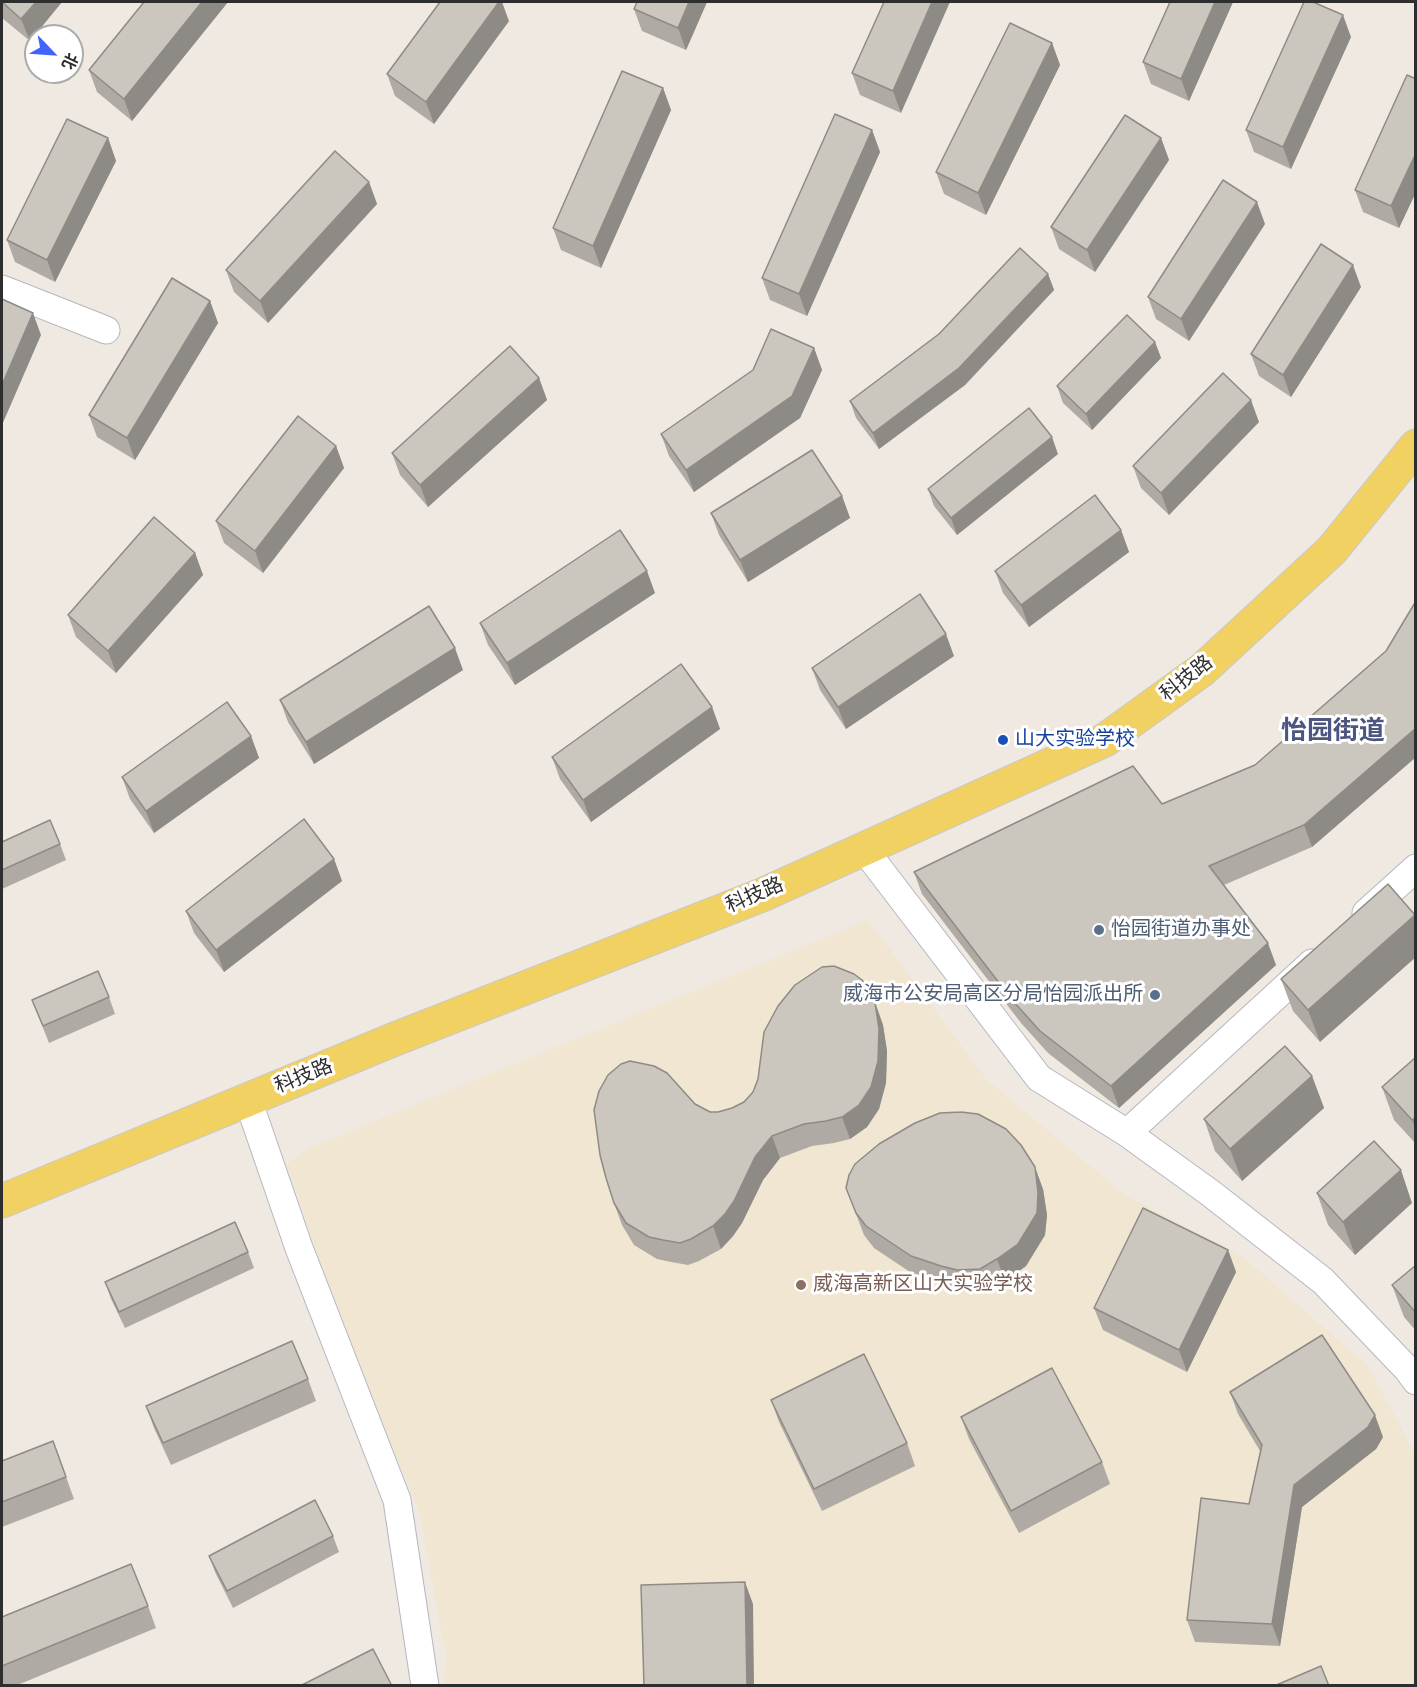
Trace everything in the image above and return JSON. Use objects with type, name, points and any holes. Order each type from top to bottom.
[{"type":"main road","name":"科技路","points":[[2,1201],[395,1039],[762,895],[1105,740],[1202,670],[1332,550],[1416,446]]},
{"type":"street","points":[[2,289],[106,330]]},
{"type":"street","points":[[864,849],[1039,1078],[1127,1133],[1209,1192],[1323,1281],[1416,1381]]},
{"type":"street","points":[[1127,1133],[1416,867]]},
{"type":"street","points":[[248,1100],[299,1248],[397,1500],[425,1686]]},
{"type":"shaded area","name":"威海高新区山大实验学校","points":[[868,920],[987,1080],[1125,1195],[1241,1255],[1369,1367],[1415,1454],[1415,1685],[444,1685],[446,1658],[420,1514],[338,1315],[287,1164],[309,1148]]},
{"type":"building","points":[[2,2],[36,2],[21,19]]},
{"type":"building","points":[[144,2],[202,2],[124,99],[89,70]]},
{"type":"building","points":[[440,2],[499,2],[426,102],[387,74]]},
{"type":"building","points":[[637,2],[689,2],[678,28],[634,9]]},
{"type":"building","points":[[884,2],[932,2],[893,91],[852,73]]},
{"type":"building","points":[[1170,2],[1215,2],[1181,79],[1143,62]]},
{"type":"building","points":[[1304,2],[1313,2],[1343,15],[1283,147],[1246,130]]},
{"type":"building","points":[[1010,23],[1052,43],[978,193],[936,172]]},
{"type":"building","points":[[622,71],[663,88],[593,246],[553,228]]},
{"type":"building","points":[[1407,75],[1416,79],[1416,153],[1391,206],[1355,190]]},
{"type":"building","points":[[835,114],[872,130],[799,294],[762,278]]},
{"type":"building","points":[[1125,115],[1161,138],[1087,250],[1051,227]]},
{"type":"building","points":[[67,119],[108,138],[47,260],[7,240]]},
{"type":"building","points":[[335,151],[369,182],[260,301],[226,270]]},
{"type":"building","points":[[1223,180],[1257,202],[1181,319],[1148,297]]},
{"type":"building","points":[[1321,244],[1353,265],[1283,375],[1251,354]]},
{"type":"building","points":[[1020,248],[1048,274],[959,368],[873,433],[850,401],[939,334]]},
{"type":"building","points":[[172,278],[210,301],[127,438],[89,415]]},
{"type":"building","points":[[2,299],[33,313],[2,385]]},
{"type":"building","points":[[1127,315],[1155,342],[1086,414],[1057,386]]},
{"type":"building","points":[[771,329],[814,348],[792,396],[686,470],[661,434],[753,370]]},
{"type":"building","points":[[510,346],[539,378],[420,485],[392,453]]},
{"type":"building","points":[[1223,373],[1251,400],[1161,493],[1133,466]]},
{"type":"building","points":[[1029,408],[1052,437],[951,518],[928,489]]},
{"type":"building","points":[[298,416],[336,446],[255,551],[216,521]]},
{"type":"building","points":[[812,450],[842,496],[740,560],[711,513]]},
{"type":"building","points":[[1095,495],[1121,530],[1021,605],[995,571]]},
{"type":"building","points":[[154,517],[195,553],[108,651],[68,615]]},
{"type":"building","points":[[620,530],[647,571],[507,663],[480,623]]},
{"type":"building","points":[[920,594],[946,634],[838,707],[812,668]]},
{"type":"building","name":"怡园街道办事处","points":[[1416,601],[1416,728],[1304,825],[1209,866],[1268,943],[1111,1086],[1040,1031],[1013,1001],[914,872],[1133,766],[1162,804],[1255,765],[1386,651]]},
{"type":"building","points":[[429,606],[455,648],[306,742],[280,700]]},
{"type":"building","points":[[681,664],[712,707],[583,800],[552,757]]},
{"type":"building","points":[[227,702],[251,736],[146,811],[122,777]]},
{"type":"building","points":[[304,819],[334,859],[216,950],[186,911]]},
{"type":"building","points":[[50,820],[60,844],[2,870],[2,842]]},
{"type":"building","points":[[1388,884],[1415,915],[1308,1010],[1281,979]]},
{"type":"building","points":[[834,966],[862,980],[872,993],[875,1003],[879,1029],[878,1061],[871,1087],[859,1105],[842,1117],[804,1124],[772,1136],[755,1157],[734,1201],[725,1214],[713,1226],[691,1239],[680,1243],[649,1237],[626,1223],[614,1203],[606,1178],[600,1155],[594,1110],[599,1091],[608,1075],[621,1064],[630,1061],[654,1066],[667,1073],[695,1104],[710,1112],[732,1108],[744,1102],[753,1092],[758,1079],[764,1032],[778,1006],[795,985],[822,967]]},
{"type":"building","points":[[98,971],[109,997],[43,1026],[32,1000]]},
{"type":"building","points":[[1285,1046],[1312,1076],[1230,1149],[1204,1119]]},
{"type":"building","points":[[1416,1057],[1416,1117],[1412,1120],[1382,1087]]},
{"type":"building","points":[[940,1113],[978,1114],[1006,1129],[1021,1145],[1035,1167],[1038,1193],[1037,1213],[1018,1244],[980,1269],[957,1270],[911,1256],[866,1226],[856,1213],[846,1188],[855,1164],[879,1144],[915,1123]]},
{"type":"building","points":[[1374,1141],[1401,1170],[1343,1222],[1317,1193]]},
{"type":"building","points":[[1143,1208],[1228,1250],[1179,1350],[1094,1308]]},
{"type":"building","points":[[235,1222],[248,1252],[119,1312],[105,1282]]},
{"type":"building","points":[[1416,1265],[1416,1313],[1392,1285]]},
{"type":"building","points":[[1322,1335],[1375,1415],[1368,1427],[1294,1485],[1272,1624],[1187,1620],[1201,1498],[1249,1504],[1262,1445],[1230,1392]]},
{"type":"building","points":[[292,1341],[308,1379],[163,1443],[146,1406]]},
{"type":"building","points":[[864,1354],[907,1443],[814,1489],[771,1400]]},
{"type":"building","points":[[1052,1368],[1102,1462],[1011,1511],[961,1417]]},
{"type":"building","points":[[53,1441],[66,1477],[2,1502],[2,1461]]},
{"type":"building","points":[[315,1500],[333,1536],[227,1591],[209,1556]]},
{"type":"building","points":[[131,1564],[148,1606],[2,1666],[2,1617]]},
{"type":"building","points":[[745,1582],[747,1686],[644,1686],[641,1585]]},
{"type":"building","points":[[373,1649],[391,1684],[388,1686],[300,1686]]},
{"type":"building","points":[[1321,1666],[1329,1686],[1274,1686]]},
{"type":"place","name":"山大实验学校","points":[[1003,740]]},
{"type":"place","name":"怡园街道办事处","points":[[1099,930]]},
{"type":"place","name":"威海市公安局高区分局怡园派出所","points":[[1155,995]]},
{"type":"place","name":"威海高新区山大实验学校","points":[[801,1285]]},
{"type":"district","name":"怡园街道","points":[[1333,732]]}]
